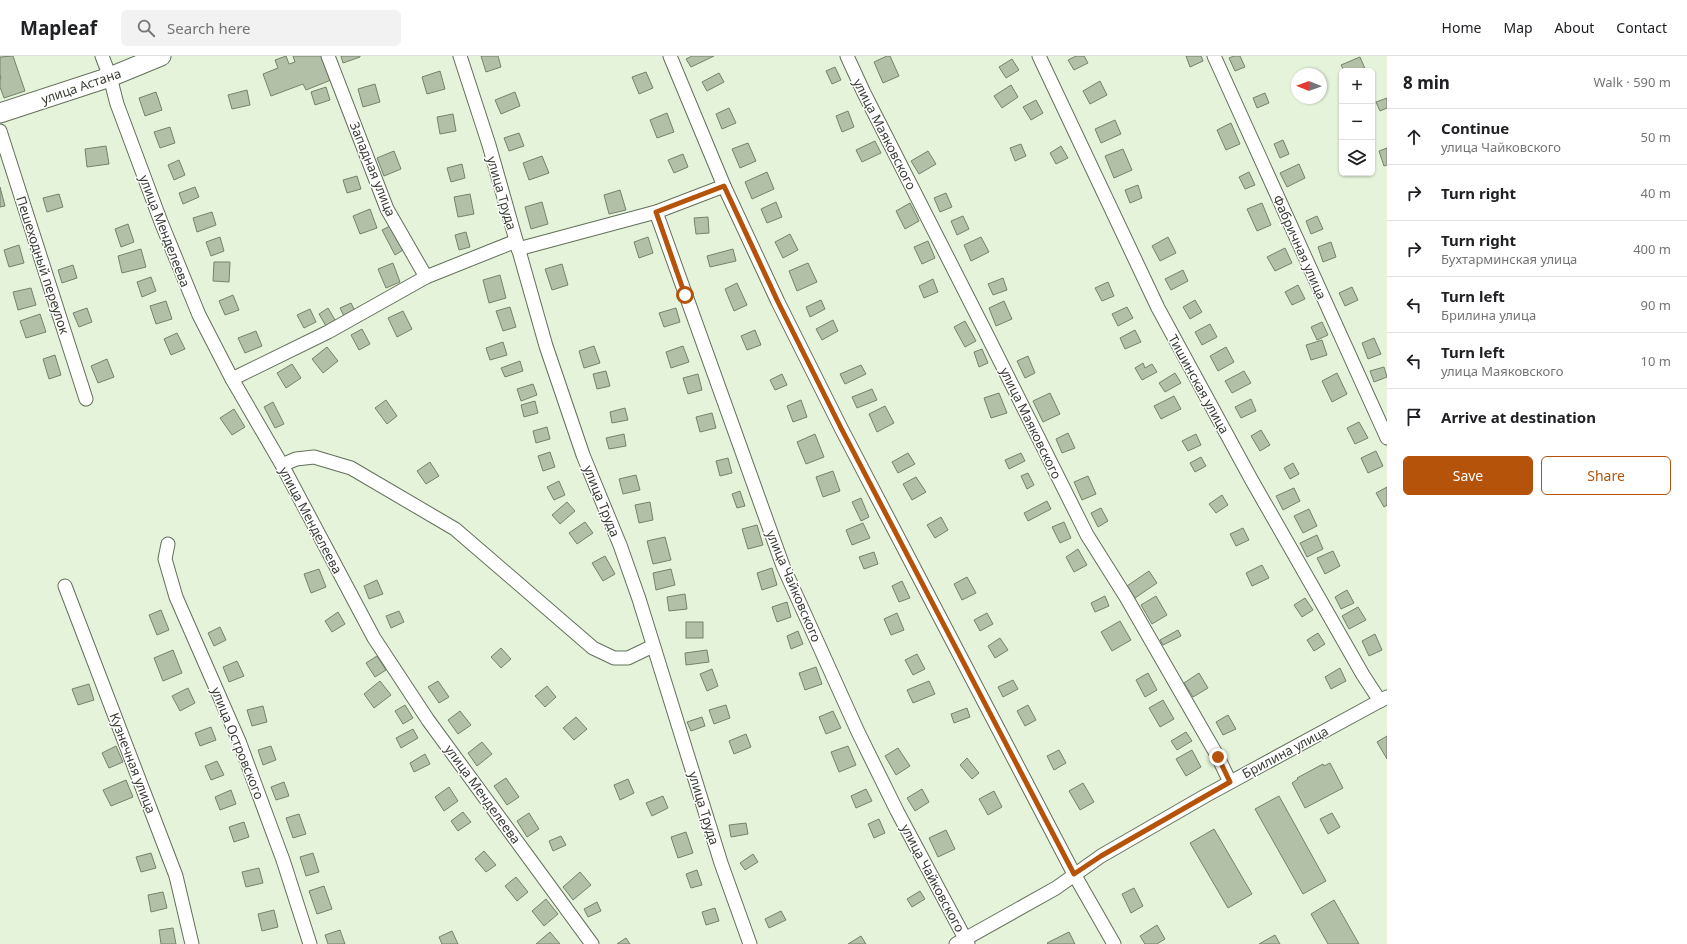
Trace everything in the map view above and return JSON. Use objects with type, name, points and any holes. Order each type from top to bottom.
[{"type":"street","name":"улица Менделеева","points":[[102,56],[110,77],[117,104],[161,222],[198,315],[232,379],[282,465],[374,638],[428,720],[592,944]]},
{"type":"street","name":"улица Астана","points":[[0,113],[110,77],[161,56]]},
{"type":"street","name":"Западная улица","points":[[328,56],[387,209],[426,277]]},
{"type":"street","name":"улица Труда","points":[[460,56],[489,145],[546,346],[578,441],[620,545],[639,599],[721,863],[750,944]]},
{"type":"street","points":[[670,56],[724,186],[778,302],[841,428],[1074,874],[1114,944]]},
{"type":"street","name":"улица Маяковского","points":[[847,56],[864,93],[986,331],[1087,535],[1130,603],[1218,757],[1230,782]]},
{"type":"street","name":"Тишинская улица","points":[[1039,56],[1158,308],[1254,486],[1363,675],[1384,699]]},
{"type":"street","name":"Фабричная улица","points":[[1214,56],[1387,438]]},
{"type":"street","name":"Пешеходный переулок","points":[[0,131],[86,399]]},
{"type":"street","points":[[232,379],[328,332],[426,277],[517,245],[656,212],[724,186]]},
{"type":"street","name":"улица Чайковского","points":[[656,212],[783,566],[858,732],[963,942]]},
{"type":"street","points":[[282,465],[296,459],[314,457],[351,468],[455,529],[593,648],[614,658],[628,658],[653,646]]},
{"type":"street","name":"улица Островского","points":[[168,544],[165,559],[176,597],[239,741],[283,860],[310,944]]},
{"type":"street","name":"Кузнечная улица","points":[[65,586],[176,876],[192,944]]},
{"type":"street","name":"Брилина улица","points":[[963,942],[1056,888],[1101,856],[1230,782],[1384,699]]},
{"type":"building","points":[[13,56],[25,91],[4,98],[0,87],[0,57]]},
{"type":"building","points":[[286,56],[289,64],[295,62],[293,56],[322,56],[331,80],[306,90],[303,84],[271,96],[263,74],[278,68],[275,60]]},
{"type":"building","points":[[341,56],[360,56],[360,57],[343,63]]},
{"type":"building","points":[[481,56],[498,56],[501,67],[486,72]]},
{"type":"building","points":[[692,56],[714,56],[691,67],[686,59]]},
{"type":"building","points":[[890,56],[899,76],[883,83],[874,62]]},
{"type":"building","points":[[1076,56],[1084,56],[1088,63],[1074,70],[1068,60]]},
{"type":"building","points":[[1186,56],[1201,56],[1203,61],[1190,67]]},
{"type":"building","points":[[1240,56],[1245,67],[1235,71],[1229,58]]},
{"type":"building","points":[[1360,57],[1365,68],[1342,68],[1341,65]]},
{"type":"building","points":[[1012,59],[1019,70],[1006,78],[999,67]]},
{"type":"building","points":[[835,67],[841,80],[832,84],[826,71]]},
{"type":"building","points":[[440,71],[445,89],[427,94],[422,77]]},
{"type":"building","points":[[646,72],[653,88],[639,94],[632,77]]},
{"type":"building","points":[[719,73],[724,82],[707,91],[702,82]]},
{"type":"building","points":[[1100,81],[1107,95],[1090,104],[1083,91]]},
{"type":"building","points":[[375,84],[380,102],[363,107],[358,89]]},
{"type":"building","points":[[1011,85],[1018,97],[1002,108],[994,96]]},
{"type":"building","points":[[326,87],[330,100],[315,105],[311,92]]},
{"type":"building","points":[[247,90],[250,105],[232,109],[228,95]]},
{"type":"building","points":[[156,92],[162,110],[145,116],[139,98]]},
{"type":"building","points":[[515,92],[520,106],[501,114],[495,100]]},
{"type":"building","points":[[1265,93],[1269,103],[1257,108],[1253,98]]},
{"type":"building","points":[[1387,98],[1387,108],[1380,111],[1376,102]]},
{"type":"building","points":[[1036,100],[1043,113],[1031,120],[1023,107]]},
{"type":"building","points":[[729,108],[736,123],[722,129],[716,114]]},
{"type":"building","points":[[848,111],[854,127],[842,132],[836,116]]},
{"type":"building","points":[[667,113],[674,132],[657,138],[650,120]]},
{"type":"building","points":[[453,114],[456,131],[440,134],[437,117]]},
{"type":"building","points":[[1115,120],[1121,134],[1101,143],[1095,129]]},
{"type":"building","points":[[1231,123],[1240,144],[1226,150],[1217,130]]},
{"type":"building","points":[[170,127],[175,143],[160,148],[154,132]]},
{"type":"building","points":[[519,133],[524,146],[509,151],[504,138]]},
{"type":"building","points":[[1283,140],[1289,154],[1280,158],[1274,144]]},
{"type":"building","points":[[875,141],[881,153],[862,162],[856,150]]},
{"type":"building","points":[[748,143],[756,161],[740,168],[732,149]]},
{"type":"building","points":[[1021,144],[1026,156],[1015,161],[1010,148]]},
{"type":"building","points":[[106,146],[109,164],[87,167],[85,149]]},
{"type":"building","points":[[1061,146],[1068,158],[1056,164],[1050,153]]},
{"type":"building","points":[[1387,148],[1387,165],[1384,166],[1379,151]]},
{"type":"building","points":[[1123,149],[1132,170],[1114,178],[1105,156]]},
{"type":"building","points":[[394,151],[401,169],[384,176],[377,158]]},
{"type":"building","points":[[928,151],[936,164],[919,174],[911,161]]},
{"type":"building","points":[[683,154],[688,167],[674,173],[668,160]]},
{"type":"building","points":[[542,156],[549,173],[529,180],[523,163]]},
{"type":"building","points":[[179,160],[185,175],[174,180],[168,165]]},
{"type":"building","points":[[462,164],[465,178],[451,182],[447,168]]},
{"type":"building","points":[[1299,164],[1305,178],[1287,187],[1280,173]]},
{"type":"building","points":[[767,172],[774,189],[752,199],[745,182]]},
{"type":"building","points":[[1249,172],[1255,185],[1245,189],[1239,177]]},
{"type":"building","points":[[357,176],[361,189],[347,193],[343,180]]},
{"type":"building","points":[[1138,185],[1142,198],[1130,203],[1125,190]]},
{"type":"building","points":[[0,187],[5,206],[0,207]]},
{"type":"building","points":[[195,187],[199,197],[183,204],[179,193]]},
{"type":"building","points":[[620,190],[626,210],[609,214],[604,195]]},
{"type":"building","points":[[946,193],[952,207],[940,212],[934,198]]},
{"type":"building","points":[[59,194],[63,207],[47,212],[43,198]]},
{"type":"building","points":[[470,194],[474,214],[458,217],[454,197]]},
{"type":"building","points":[[542,202],[548,224],[531,229],[525,207]]},
{"type":"building","points":[[776,202],[782,217],[767,223],[761,209]]},
{"type":"building","points":[[910,203],[919,221],[905,229],[896,211]]},
{"type":"building","points":[[1262,203],[1271,225],[1257,231],[1247,209]]},
{"type":"building","points":[[370,209],[377,228],[360,234],[353,216]]},
{"type":"building","points":[[212,212],[216,225],[197,232],[193,218]]},
{"type":"building","points":[[963,216],[969,229],[957,235],[951,221]]},
{"type":"building","points":[[1317,216],[1323,229],[1311,234],[1306,221]]},
{"type":"building","points":[[708,217],[709,233],[696,234],[694,218]]},
{"type":"building","points":[[128,224],[134,242],[121,247],[115,229]]},
{"type":"building","points":[[390,226],[403,250],[395,255],[382,230]]},
{"type":"building","points":[[466,232],[470,247],[459,250],[455,235]]},
{"type":"building","points":[[790,234],[798,250],[783,258],[775,242]]},
{"type":"building","points":[[220,237],[224,251],[211,256],[206,242]]},
{"type":"building","points":[[648,237],[653,253],[639,258],[634,242]]},
{"type":"building","points":[[981,237],[989,252],[971,261],[964,245]]},
{"type":"building","points":[[1168,237],[1176,253],[1160,261],[1152,246]]},
{"type":"building","points":[[928,241],[935,258],[922,264],[914,247]]},
{"type":"building","points":[[1331,242],[1336,257],[1323,262],[1318,247]]},
{"type":"building","points":[[19,245],[24,263],[9,267],[4,250]]},
{"type":"building","points":[[1285,248],[1292,263],[1275,271],[1267,257]]},
{"type":"building","points":[[141,249],[146,267],[122,273],[118,256]]},
{"type":"building","points":[[733,249],[736,261],[710,267],[707,256]]},
{"type":"building","points":[[214,262],[230,262],[229,282],[213,281]]},
{"type":"building","points":[[393,263],[400,282],[386,288],[378,269]]},
{"type":"building","points":[[808,263],[817,282],[797,291],[789,271]]},
{"type":"building","points":[[562,264],[568,285],[552,290],[545,269]]},
{"type":"building","points":[[73,265],[77,278],[62,283],[58,270]]},
{"type":"building","points":[[1183,270],[1188,281],[1171,290],[1165,279]]},
{"type":"building","points":[[500,275],[506,298],[489,303],[483,280]]},
{"type":"building","points":[[151,277],[156,291],[142,297],[137,282]]},
{"type":"building","points":[[1003,278],[1007,290],[993,295],[988,284]]},
{"type":"building","points":[[933,279],[938,292],[924,298],[919,286]]},
{"type":"building","points":[[1108,282],[1114,296],[1102,301],[1095,288]]},
{"type":"building","points":[[737,283],[747,305],[734,311],[725,289]]},
{"type":"building","points":[[1298,285],[1305,299],[1292,305],[1285,292]]},
{"type":"building","points":[[1352,287],[1358,300],[1345,306],[1339,293]]},
{"type":"building","points":[[31,288],[36,305],[18,310],[13,292]]},
{"type":"building","points":[[233,295],[239,310],[225,315],[219,301]]},
{"type":"building","points":[[821,300],[825,309],[810,317],[806,307]]},
{"type":"building","points":[[1195,300],[1202,312],[1190,319],[1183,307]]},
{"type":"building","points":[[166,301],[172,319],[156,324],[150,306]]},
{"type":"building","points":[[1004,301],[1012,319],[996,326],[989,308]]},
{"type":"building","points":[[351,303],[355,311],[344,316],[340,308]]},
{"type":"building","points":[[510,307],[516,327],[503,331],[496,311]]},
{"type":"building","points":[[1127,307],[1133,318],[1118,326],[1112,314]]},
{"type":"building","points":[[87,308],[92,322],[79,327],[73,313]]},
{"type":"building","points":[[328,308],[335,320],[326,326],[319,314]]},
{"type":"building","points":[[676,308],[680,322],[664,327],[659,313]]},
{"type":"building","points":[[310,309],[316,322],[304,328],[297,315]]},
{"type":"building","points":[[403,311],[412,329],[397,337],[388,318]]},
{"type":"building","points":[[40,314],[46,332],[26,338],[20,321]]},
{"type":"building","points":[[833,320],[838,331],[822,340],[816,329]]},
{"type":"building","points":[[965,321],[976,341],[965,347],[954,327]]},
{"type":"building","points":[[1322,322],[1328,335],[1317,340],[1311,327]]},
{"type":"building","points":[[1210,324],[1217,337],[1202,345],[1195,332]]},
{"type":"building","points":[[362,329],[370,344],[359,350],[351,335]]},
{"type":"building","points":[[755,330],[761,345],[747,350],[741,336]]},
{"type":"building","points":[[1135,330],[1141,342],[1125,349],[1120,338]]},
{"type":"building","points":[[256,331],[262,346],[245,353],[238,338]]},
{"type":"building","points":[[177,333],[185,349],[171,355],[164,339]]},
{"type":"building","points":[[1374,338],[1381,354],[1368,359],[1362,343]]},
{"type":"building","points":[[1322,340],[1327,355],[1311,360],[1306,345]]},
{"type":"building","points":[[503,342],[507,355],[490,360],[486,348]]},
{"type":"building","points":[[594,346],[600,363],[584,368],[579,351]]},
{"type":"building","points":[[683,346],[689,362],[671,368],[666,352]]},
{"type":"building","points":[[327,347],[338,361],[323,373],[312,359]]},
{"type":"building","points":[[1226,347],[1234,362],[1218,371],[1210,356]]},
{"type":"building","points":[[982,349],[988,363],[979,367],[974,352]]},
{"type":"building","points":[[55,355],[61,375],[49,379],[43,359]]},
{"type":"building","points":[[1028,356],[1035,373],[1025,378],[1017,361]]},
{"type":"building","points":[[107,359],[114,377],[98,383],[91,366]]},
{"type":"building","points":[[520,361],[523,371],[505,377],[501,368]]},
{"type":"building","points":[[1143,363],[1145,368],[1152,364],[1157,372],[1142,380],[1135,368]]},
{"type":"building","points":[[292,364],[301,378],[286,388],[277,373]]},
{"type":"building","points":[[861,365],[866,374],[845,384],[840,374]]},
{"type":"building","points":[[1384,367],[1387,377],[1374,382],[1370,371]]},
{"type":"building","points":[[606,371],[610,386],[597,389],[593,374]]},
{"type":"building","points":[[1244,371],[1251,383],[1232,393],[1225,381]]},
{"type":"building","points":[[1175,373],[1181,383],[1165,392],[1159,383]]},
{"type":"building","points":[[1337,373],[1347,394],[1332,402],[1322,381]]},
{"type":"building","points":[[698,374],[702,390],[688,394],[683,378]]},
{"type":"building","points":[[782,374],[787,385],[775,390],[770,380]]},
{"type":"building","points":[[533,384],[537,395],[521,401],[517,389]]},
{"type":"building","points":[[872,389],[877,400],[857,408],[852,397]]},
{"type":"building","points":[[999,393],[1007,413],[991,418],[984,398]]},
{"type":"building","points":[[1050,393],[1060,414],[1043,422],[1033,401]]},
{"type":"building","points":[[1174,396],[1181,409],[1161,419],[1154,406]]},
{"type":"building","points":[[1251,399],[1256,411],[1241,418],[1235,407]]},
{"type":"building","points":[[386,400],[397,416],[387,424],[375,408]]},
{"type":"building","points":[[801,400],[807,417],[793,422],[787,406]]},
{"type":"building","points":[[535,401],[538,413],[524,417],[521,405]]},
{"type":"building","points":[[273,402],[284,424],[275,428],[264,407]]},
{"type":"building","points":[[885,406],[894,423],[877,432],[869,414]]},
{"type":"building","points":[[625,408],[628,420],[612,423],[610,412]]},
{"type":"building","points":[[234,409],[245,427],[232,435],[220,418]]},
{"type":"building","points":[[712,413],[716,428],[700,432],[696,417]]},
{"type":"building","points":[[1359,422],[1368,438],[1355,444],[1347,428]]},
{"type":"building","points":[[547,427],[550,439],[536,443],[533,431]]},
{"type":"building","points":[[1261,430],[1270,445],[1260,451],[1251,436]]},
{"type":"building","points":[[1068,433],[1075,448],[1062,453],[1056,439]]},
{"type":"building","points":[[624,434],[626,446],[609,449],[606,438]]},
{"type":"building","points":[[815,434],[824,457],[806,464],[797,442]]},
{"type":"building","points":[[1196,434],[1201,445],[1188,451],[1182,441]]},
{"type":"building","points":[[1376,451],[1383,466],[1368,473],[1361,458]]},
{"type":"building","points":[[550,452],[555,467],[543,471],[538,456]]},
{"type":"building","points":[[908,453],[915,464],[898,473],[892,462]]},
{"type":"building","points":[[1021,453],[1025,461],[1009,469],[1005,460]]},
{"type":"building","points":[[1201,457],[1206,466],[1195,472],[1190,463]]},
{"type":"building","points":[[728,458],[732,473],[720,476],[716,461]]},
{"type":"building","points":[[430,462],[439,476],[426,484],[417,471]]},
{"type":"building","points":[[1293,463],[1299,474],[1290,479],[1284,468]]},
{"type":"building","points":[[833,471],[840,491],[823,497],[816,477]]},
{"type":"building","points":[[1028,473],[1034,485],[1027,489],[1021,476]]},
{"type":"building","points":[[636,475],[640,490],[623,494],[619,479]]},
{"type":"building","points":[[1088,476],[1096,494],[1082,500],[1074,482]]},
{"type":"building","points":[[916,477],[926,492],[912,500],[903,484]]},
{"type":"building","points":[[559,481],[565,495],[554,500],[547,487]]},
{"type":"building","points":[[1387,487],[1387,505],[1384,507],[1376,493]]},
{"type":"building","points":[[1294,488],[1300,501],[1283,510],[1276,496]]},
{"type":"building","points":[[740,491],[745,506],[737,508],[732,494]]},
{"type":"building","points":[[1222,495],[1228,505],[1216,513],[1209,504]]},
{"type":"building","points":[[861,498],[869,517],[861,521],[852,502]]},
{"type":"building","points":[[1047,501],[1051,509],[1028,521],[1024,513]]},
{"type":"building","points":[[567,502],[575,511],[560,524],[552,515]]},
{"type":"building","points":[[650,502],[653,520],[639,523],[635,505]]},
{"type":"building","points":[[1101,508],[1108,521],[1098,527],[1091,513]]},
{"type":"building","points":[[1309,509],[1317,526],[1303,533],[1294,516]]},
{"type":"building","points":[[941,517],[948,530],[935,538],[927,525]]},
{"type":"building","points":[[585,522],[593,533],[577,544],[569,533]]},
{"type":"building","points":[[1064,522],[1071,538],[1060,543],[1052,527]]},
{"type":"building","points":[[863,523],[870,538],[852,545],[846,530]]},
{"type":"building","points":[[757,525],[763,545],[748,549],[742,529]]},
{"type":"building","points":[[1243,528],[1249,540],[1236,546],[1230,534]]},
{"type":"building","points":[[1317,535],[1323,549],[1307,557],[1300,543]]},
{"type":"building","points":[[665,537],[671,560],[653,564],[647,541]]},
{"type":"building","points":[[1078,549],[1087,565],[1074,572],[1066,557]]},
{"type":"building","points":[[1333,551],[1340,566],[1325,574],[1317,558]]},
{"type":"building","points":[[874,552],[878,564],[864,569],[859,557]]},
{"type":"building","points":[[605,556],[615,574],[603,581],[592,563]]},
{"type":"building","points":[[1262,565],[1269,578],[1252,586],[1246,573]]},
{"type":"building","points":[[772,568],[777,585],[762,590],[757,573]]},
{"type":"building","points":[[319,569],[326,587],[311,593],[304,574]]},
{"type":"building","points":[[671,569],[675,585],[656,590],[653,573]]},
{"type":"building","points":[[1149,571],[1157,583],[1135,598],[1127,586]]},
{"type":"building","points":[[967,577],[976,593],[962,600],[954,584]]},
{"type":"building","points":[[377,580],[383,594],[369,599],[364,586]]},
{"type":"building","points":[[902,581],[910,598],[899,602],[892,586]]},
{"type":"building","points":[[1347,590],[1354,603],[1341,609],[1335,597]]},
{"type":"building","points":[[685,594],[687,609],[669,611],[667,597]]},
{"type":"building","points":[[1105,596],[1109,606],[1095,612],[1091,603]]},
{"type":"building","points":[[1156,596],[1167,615],[1152,624],[1141,605]]},
{"type":"building","points":[[1305,598],[1313,610],[1302,617],[1294,605]]},
{"type":"building","points":[[787,602],[791,617],[777,622],[772,607]]},
{"type":"building","points":[[1358,607],[1366,620],[1349,629],[1342,616]]},
{"type":"building","points":[[161,610],[169,630],[157,635],[149,615]]},
{"type":"building","points":[[399,611],[404,622],[391,628],[386,616]]},
{"type":"building","points":[[338,612],[345,624],[332,632],[325,621]]},
{"type":"building","points":[[897,613],[904,630],[891,635],[884,619]]},
{"type":"building","points":[[987,613],[993,624],[980,631],[974,620]]},
{"type":"building","points":[[1120,621],[1131,640],[1112,651],[1101,632]]},
{"type":"building","points":[[686,622],[703,622],[703,638],[686,638]]},
{"type":"building","points":[[220,627],[226,640],[214,646],[208,633]]},
{"type":"building","points":[[1178,630],[1181,636],[1163,645],[1160,640]]},
{"type":"building","points":[[798,631],[803,644],[791,649],[787,636]]},
{"type":"building","points":[[1318,633],[1325,644],[1314,651],[1307,640]]},
{"type":"building","points":[[1375,634],[1382,650],[1369,656],[1362,641]]},
{"type":"building","points":[[1000,638],[1008,650],[995,658],[988,646]]},
{"type":"building","points":[[501,648],[511,659],[501,668],[491,657]]},
{"type":"building","points":[[173,650],[182,673],[163,681],[154,658]]},
{"type":"building","points":[[707,650],[709,662],[686,665],[685,653]]},
{"type":"building","points":[[917,654],[925,669],[913,675],[905,660]]},
{"type":"building","points":[[377,656],[386,670],[375,677],[366,663]]},
{"type":"building","points":[[237,661],[244,676],[229,682],[223,667]]},
{"type":"building","points":[[816,667],[822,684],[805,690],[799,673]]},
{"type":"building","points":[[1340,668],[1346,681],[1331,689],[1325,677]]},
{"type":"building","points":[[712,669],[718,686],[707,691],[700,674]]},
{"type":"building","points":[[1148,673],[1157,690],[1145,697],[1136,680]]},
{"type":"building","points":[[1199,673],[1208,688],[1193,697],[1184,683]]},
{"type":"building","points":[[1013,680],[1018,689],[1003,697],[998,687]]},
{"type":"building","points":[[380,681],[391,695],[374,708],[364,694]]},
{"type":"building","points":[[438,681],[449,697],[439,703],[428,687]]},
{"type":"building","points":[[929,681],[935,694],[913,703],[907,690]]},
{"type":"building","points":[[89,684],[94,700],[78,705],[72,689]]},
{"type":"building","points":[[547,686],[556,697],[545,707],[535,696]]},
{"type":"building","points":[[188,688],[195,703],[180,711],[172,696]]},
{"type":"building","points":[[1163,700],[1174,719],[1160,727],[1149,708]]},
{"type":"building","points":[[405,705],[413,718],[403,724],[395,711]]},
{"type":"building","points":[[726,705],[730,718],[714,724],[709,710]]},
{"type":"building","points":[[1028,705],[1036,720],[1025,726],[1017,711]]},
{"type":"building","points":[[263,706],[267,722],[252,726],[247,710]]},
{"type":"building","points":[[967,708],[970,717],[954,723],[951,714]]},
{"type":"building","points":[[460,711],[471,725],[458,734],[448,720]]},
{"type":"building","points":[[833,711],[841,728],[826,734],[819,717]]},
{"type":"building","points":[[1228,715],[1236,729],[1223,735],[1216,722]]},
{"type":"building","points":[[576,717],[587,729],[574,740],[563,728]]},
{"type":"building","points":[[702,717],[705,726],[691,731],[687,722]]},
{"type":"building","points":[[211,727],[216,740],[200,746],[195,733]]},
{"type":"building","points":[[413,729],[418,738],[401,748],[396,738]]},
{"type":"building","points":[[1186,732],[1192,741],[1177,750],[1171,741]]},
{"type":"building","points":[[746,734],[751,747],[734,754],[729,741]]},
{"type":"building","points":[[1387,736],[1387,759],[1377,742]]},
{"type":"building","points":[[482,742],[492,754],[477,766],[468,753]]},
{"type":"building","points":[[116,746],[123,762],[109,768],[102,753]]},
{"type":"building","points":[[271,746],[276,760],[263,765],[258,750]]},
{"type":"building","points":[[848,746],[856,765],[839,772],[831,752]]},
{"type":"building","points":[[898,748],[910,766],[896,775],[885,756]]},
{"type":"building","points":[[1059,750],[1066,763],[1054,770],[1047,756]]},
{"type":"building","points":[[1192,750],[1201,767],[1186,776],[1176,759]]},
{"type":"building","points":[[425,754],[430,764],[414,772],[410,763]]},
{"type":"building","points":[[967,758],[979,773],[972,779],[960,765]]},
{"type":"building","points":[[217,761],[224,775],[211,780],[205,766]]},
{"type":"building","points":[[1330,763],[1343,788],[1305,808],[1292,783],[1298,779],[1297,778],[1323,764],[1324,766]]},
{"type":"building","points":[[506,778],[519,797],[507,805],[494,786]]},
{"type":"building","points":[[628,779],[634,793],[620,800],[614,785]]},
{"type":"building","points":[[126,780],[133,797],[111,806],[103,790]]},
{"type":"building","points":[[284,782],[289,796],[276,800],[271,787]]},
{"type":"building","points":[[1083,783],[1094,802],[1080,810],[1069,791]]},
{"type":"building","points":[[449,787],[458,801],[444,811],[435,797]]},
{"type":"building","points":[[866,789],[872,801],[856,808],[851,796]]},
{"type":"building","points":[[922,789],[929,802],[915,811],[907,798]]},
{"type":"building","points":[[231,790],[236,804],[220,810],[215,797]]},
{"type":"building","points":[[994,791],[1002,807],[988,815],[979,799]]},
{"type":"building","points":[[663,796],[668,808],[652,816],[646,803]]},
{"type":"building","points":[[1279,796],[1326,881],[1303,894],[1255,809]]},
{"type":"building","points":[[463,812],[471,822],[458,831],[451,821]]},
{"type":"building","points":[[529,813],[539,829],[527,837],[517,821]]},
{"type":"building","points":[[1332,813],[1340,827],[1328,834],[1320,819]]},
{"type":"building","points":[[299,814],[306,834],[293,838],[286,818]]},
{"type":"building","points":[[879,819],[885,833],[874,838],[868,824]]},
{"type":"building","points":[[244,822],[249,837],[234,842],[229,827]]},
{"type":"building","points":[[746,823],[748,834],[731,837],[729,825]]},
{"type":"building","points":[[1214,829],[1252,894],[1228,908],[1190,843]]},
{"type":"building","points":[[946,830],[955,849],[938,857],[929,838]]},
{"type":"building","points":[[686,832],[693,853],[678,858],[671,837]]},
{"type":"building","points":[[561,836],[566,845],[553,851],[549,841]]},
{"type":"building","points":[[484,851],[496,865],[486,872],[475,859]]},
{"type":"building","points":[[151,853],[156,868],[141,872],[136,857]]},
{"type":"building","points":[[313,853],[319,872],[306,876],[300,857]]},
{"type":"building","points":[[753,854],[758,862],[745,870],[740,863]]},
{"type":"building","points":[[259,868],[263,883],[246,887],[242,872]]},
{"type":"building","points":[[697,870],[702,885],[691,888],[686,874]]},
{"type":"building","points":[[580,872],[591,885],[573,900],[563,887]]},
{"type":"building","points":[[516,877],[528,892],[517,901],[505,886]]},
{"type":"building","points":[[324,886],[332,909],[317,914],[309,891]]},
{"type":"building","points":[[1134,888],[1143,906],[1131,913],[1122,894]]},
{"type":"building","points":[[920,891],[925,899],[912,907],[907,899]]},
{"type":"building","points":[[163,892],[167,908],[151,912],[148,895]]},
{"type":"building","points":[[546,899],[558,914],[544,926],[532,911]]},
{"type":"building","points":[[1334,900],[1359,944],[1328,944],[1311,914]]},
{"type":"building","points":[[597,902],[601,911],[588,917],[584,909]]},
{"type":"building","points":[[715,908],[719,921],[706,925],[702,912]]},
{"type":"building","points":[[274,910],[278,927],[262,931],[258,914]]},
{"type":"building","points":[[781,911],[786,920],[769,928],[765,919]]},
{"type":"building","points":[[1157,925],[1165,939],[1157,944],[1145,944],[1140,936]]},
{"type":"building","points":[[173,928],[176,944],[161,944],[159,930]]},
{"type":"building","points":[[340,930],[345,944],[328,944],[325,935]]},
{"type":"building","points":[[452,931],[458,944],[442,944],[439,937]]},
{"type":"building","points":[[550,932],[560,944],[536,944]]},
{"type":"building","points":[[1069,932],[1075,944],[1047,943]]},
{"type":"building","points":[[1275,935],[1280,944],[1259,944]]},
{"type":"building","points":[[861,936],[866,944],[848,944]]},
{"type":"building","points":[[626,938],[630,944],[617,944]]},
{"type":"route","points":[[685,295],[656,212],[724,186],[778,302],[841,428],[1074,874],[1101,856],[1230,782],[1218,757]]}]
